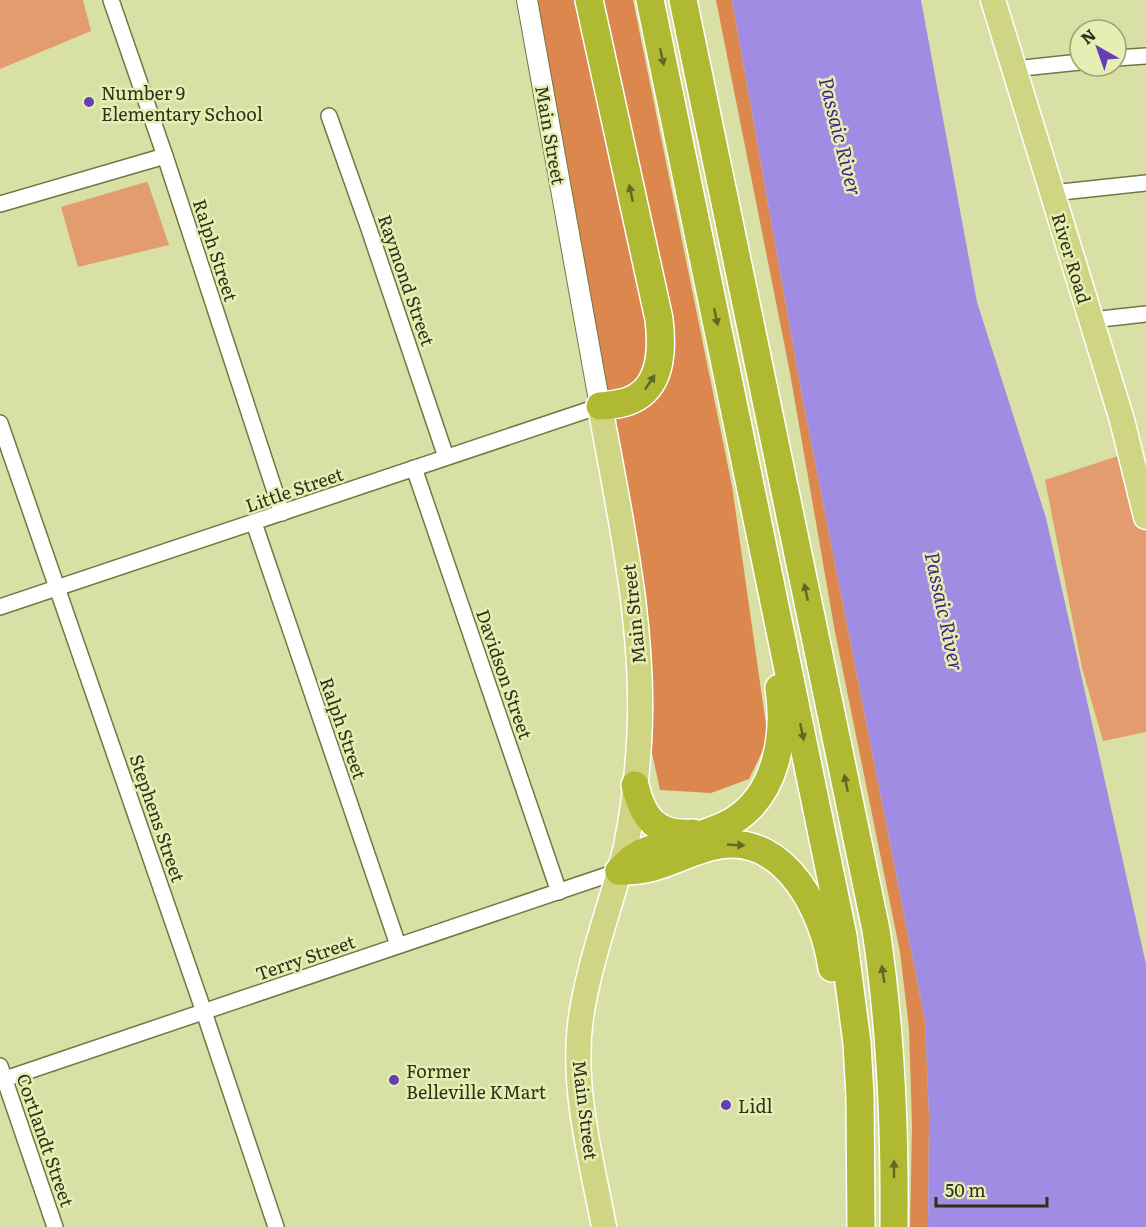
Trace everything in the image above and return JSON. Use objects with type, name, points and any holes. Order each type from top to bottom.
[{"type":"highway","points":[[589,0],[661,336],[657,370],[649,386],[638,397],[600,406]]},
{"type":"highway","points":[[650,0],[843,936],[858,1053],[862,1148],[861,1215]]},
{"type":"highway","points":[[683,0],[876,930],[884,985],[893,1093],[894,1227]]},
{"type":"highway","points":[[619,871],[641,853],[715,829],[747,811],[771,776],[777,758],[782,717],[777,668],[730,386]]},
{"type":"highway","points":[[635,785],[639,802],[655,825],[668,832],[683,834],[715,829]]},
{"type":"highway","points":[[619,871],[644,871],[704,849],[734,844],[764,852],[790,871],[801,885],[820,921],[831,963],[861,1215]]},
{"type":"main road","name":"River Road","points":[[993,0],[1122,420],[1146,517]]},
{"type":"main road","name":"Main Street","points":[[600,406],[627,556],[638,636],[640,696],[635,785],[628,835],[587,985],[581,1019],[579,1079],[604,1227]]},
{"type":"street","name":"Ralph Street","points":[[111,0],[165,156],[282,513]]},
{"type":"street","name":"Main Street","points":[[527,0],[600,406]]},
{"type":"street","points":[[1128,57],[1146,56]]},
{"type":"street","points":[[1013,69],[1068,63]]},
{"type":"street","name":"Raymond Street","points":[[329,117],[446,457]]},
{"type":"street","points":[[0,204],[165,156]]},
{"type":"street","points":[[1052,193],[1146,183]]},
{"type":"street","points":[[1092,320],[1146,314]]},
{"type":"street","name":"Little Street","points":[[0,607],[600,406]]},
{"type":"street","name":"Stephens Street","points":[[0,423],[276,1227]]},
{"type":"street","name":"Davidson Street","points":[[414,468],[559,892]]},
{"type":"street","name":"Ralph Street","points":[[254,523],[398,945]]},
{"type":"street","name":"Terry Street","points":[[2,1072],[204,1012],[619,871]]},
{"type":"street","name":"Cortlandt Street","points":[[2,1072],[54,1227]]},
{"type":"shaded area","points":[[0,0],[83,0],[91,31],[0,69]]},
{"type":"shaded area","points":[[532,0],[633,0],[732,486],[769,746],[766,744],[749,779],[711,793],[660,790],[647,730]]},
{"type":"shaded area","points":[[716,0],[732,0],[802,396],[925,1021],[929,1117],[928,1227],[910,1227],[912,1126],[909,1028],[900,952],[835,632],[790,373]]},
{"type":"shaded area","points":[[146,182],[169,245],[78,267],[61,207]]},
{"type":"shaded area","points":[[1130,452],[1146,517],[1146,732],[1103,741],[1082,668],[1045,480]]},
{"type":"water","name":"Passaic River","points":[[732,0],[921,0],[977,302],[1046,518],[1146,964],[1146,1227],[928,1227],[929,1117],[925,1021],[802,396]]},
{"type":"place","name":"Number 9 Elementary School","points":[[89,102]]},
{"type":"place","name":"Former Belleville KMart","points":[[394,1080]]},
{"type":"place","name":"Lidl","points":[[726,1105]]}]
